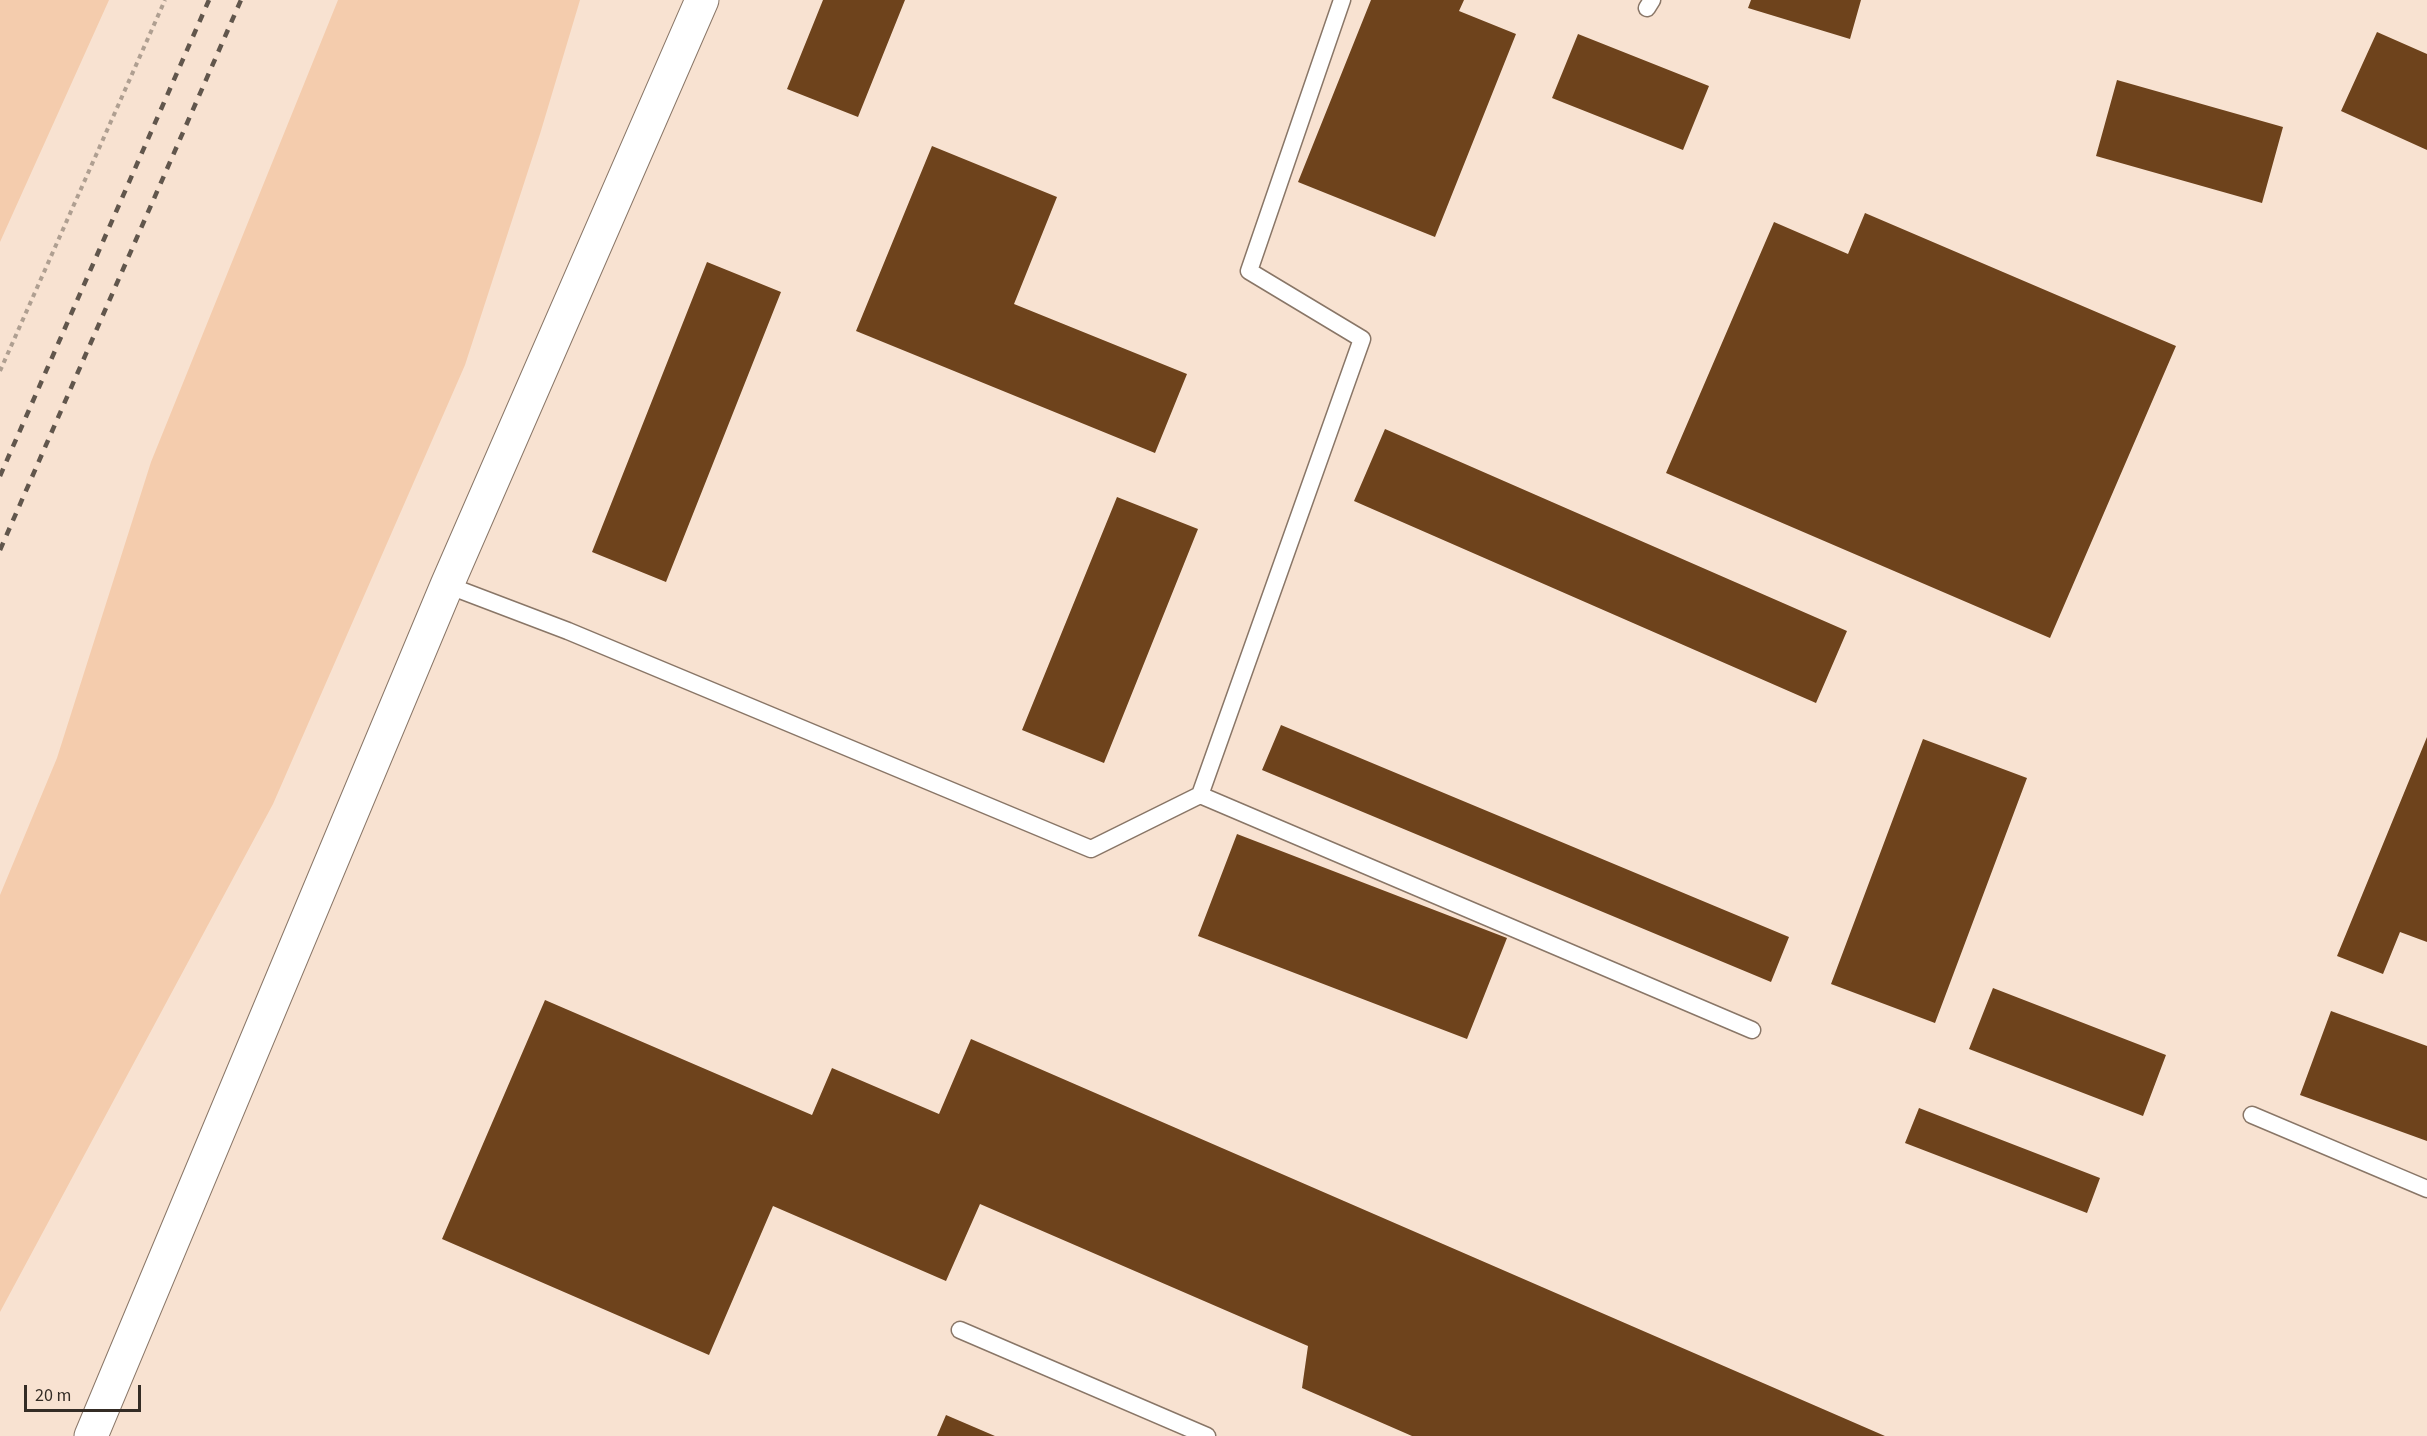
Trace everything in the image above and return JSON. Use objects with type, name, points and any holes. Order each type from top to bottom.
[{"type":"street","points":[[91,1436],[447,585],[702,0]]},
{"type":"lane","points":[[447,585],[568,631],[1091,849],[1200,795],[1362,339],[1249,271],[1342,0]]},
{"type":"lane","points":[[1200,795],[1752,1030]]},
{"type":"lane","points":[[2252,1115],[2427,1189]]},
{"type":"lane","points":[[960,1330],[1207,1436]]},
{"type":"path","points":[[0,371],[165,0]]},
{"type":"shaded area","points":[[0,0],[109,0],[0,242]]},
{"type":"shaded area","points":[[338,0],[580,0],[540,134],[465,365],[273,804],[0,1312],[0,895],[57,758],[151,462]]},
{"type":"building","points":[[823,0],[905,0],[858,117],[787,89]]},
{"type":"building","points":[[1371,0],[1464,0],[1459,11],[1516,34],[1435,237],[1298,182]]},
{"type":"building","points":[[1751,0],[1861,0],[1850,39],[1748,8]]},
{"type":"building","points":[[2377,32],[2427,54],[2427,150],[2341,111]]},
{"type":"building","points":[[1578,34],[1709,86],[1683,150],[1552,98]]},
{"type":"building","points":[[2117,80],[2283,127],[2262,203],[2096,156]]},
{"type":"building","points":[[932,146],[1057,197],[1014,304],[1187,374],[1155,453],[856,331]]},
{"type":"building","points":[[1865,213],[2176,346],[2050,638],[1666,473],[1774,222],[1848,254]]},
{"type":"building","points":[[707,262],[781,292],[666,582],[592,552]]},
{"type":"building","points":[[1385,429],[1847,631],[1816,703],[1354,501]]},
{"type":"building","points":[[1117,497],[1198,529],[1104,763],[1022,730]]},
{"type":"building","points":[[1281,725],[1789,937],[1771,982],[1262,770]]},
{"type":"building","points":[[2427,737],[2427,942],[2400,932],[2383,974],[2337,956]]},
{"type":"building","points":[[1923,739],[2027,778],[1935,1023],[1831,984]]},
{"type":"building","points":[[1237,834],[1507,938],[1467,1039],[1198,936]]},
{"type":"building","points":[[1993,988],[2166,1055],[2143,1116],[1969,1049]]},
{"type":"building","points":[[545,1000],[812,1115],[832,1068],[939,1114],[971,1039],[1885,1436],[1412,1436],[1302,1388],[1308,1346],[980,1204],[946,1281],[773,1206],[709,1355],[442,1239]]},
{"type":"building","points":[[2331,1011],[2427,1046],[2427,1141],[2300,1095]]},
{"type":"building","points":[[1919,1108],[2100,1178],[2087,1213],[1905,1143]]},
{"type":"building","points":[[946,1415],[995,1436],[937,1436]]},
{"type":"railway","points":[[0,476],[209,0]]},
{"type":"railway","points":[[0,550],[241,0]]}]
